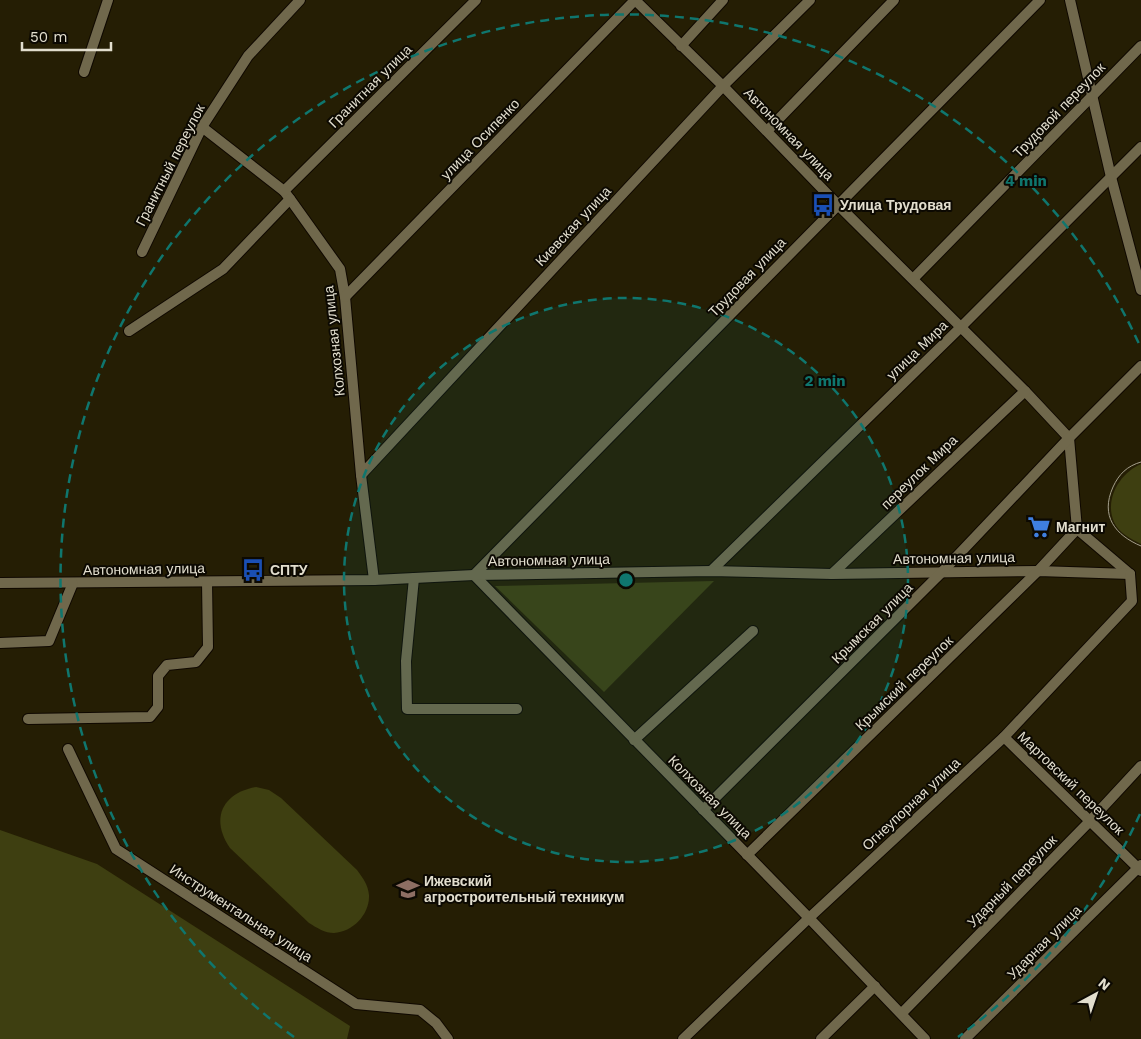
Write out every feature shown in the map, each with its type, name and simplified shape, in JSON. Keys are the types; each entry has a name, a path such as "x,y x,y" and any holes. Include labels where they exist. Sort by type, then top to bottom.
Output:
{"street":[{"path":"84,72 108,0"},
{"name":"Гранитный переулок","path":"142,252 202,127 248,56 300,0"},
{"name":"Гранитная улица","path":"129,331 223,269 287,195 476,0"},
{"name":"Автономная улица","path":"635,0 1025,390 1069,438"},
{"name":"улица Осипенко","path":"345,297 635,0"},
{"path":"681,46 723,0"},
{"name":"Киевская улица","path":"361,475 723,86 810,0"},
{"path":"767,131 894,0"},
{"name":"Трудовая улица","path":"474,576 837,204 1040,0"},
{"path":"1070,0 1111,177 1139,276 1141,290"},
{"name":"Трудовой переулок","path":"912,279 1141,46"},
{"name":"Колхозная улица","path":"202,127 287,195 340,269 345,297 361,475 374,580"},
{"name":"улица Мира","path":"711,572 1141,147"},
{"name":"Крымская улица","path":"703,810 942,572 1069,438 1141,366"},
{"name":"переулок Мира","path":"832,574 1025,390"},
{"path":"1069,438 1077,529 1130,574"},
{"name":"Крымский переулок","path":"747,855 1038,571 1077,529"},
{"name":"Автономная улица","path":"0,583 73,584 374,580 474,576 711,572 832,574 1038,571 1130,574"},
{"name":"Огнеупорная улица","path":"683,1039 809,918 1004,737 1132,601 1130,574"},
{"name":"Колхозная улица","path":"474,576 925,1039"},
{"path":"414,578 406,661 407,709 517,709"},
{"path":"28,719 150,717 158,707 158,676 167,665 196,662 208,647 207,582"},
{"path":"0,643 49,641 73,584"},
{"path":"634,740 753,631"},
{"name":"Мартовский переулок","path":"1004,737 1140,868"},
{"name":"Инструментальная улица","path":"68,749 116,849 356,1004 420,1010 436,1023 448,1039"},
{"name":"Ударный переулок","path":"902,1014 1141,766"},
{"name":"Ударная улица","path":"966,1039 1140,868"},
{"path":"821,1039 875,986"}],"shaded area":[{"path":"1141,464 1141,544 1116,526 1111,513 1111,504 1116,488 1121,480 1133,468"},
{"path":"714,581 604,692 495,586"},
{"path":"256,787 269,790 281,798 357,870 368,888 369,902 367,909 354,926 341,932 331,933 309,923 230,848 221,827 220,818 223,809 235,795"},
{"path":"0,830 97,864 350,1026 347,1039 0,1039"}],"tram line":[{"path":"1141,462 1128,468 1118,478 1109,497 1108,507 1109,516 1117,530 1141,546"}],"place":[{"name":"Улица Трудовая","path":"823,205"},
{"name":"Магнит","path":"1039,527"},
{"name":"СПТУ","path":"253,570"},
{"name":"Ижевский агростроительный техникум","path":"408,889"}]}
